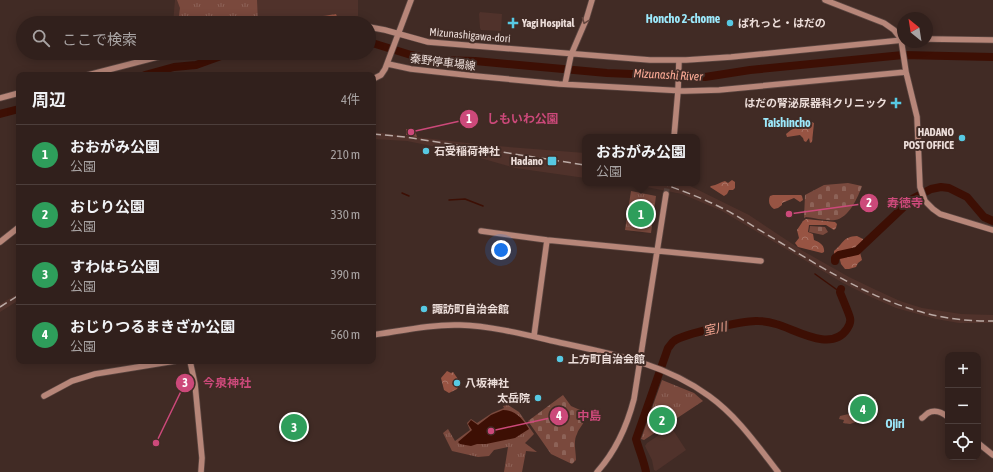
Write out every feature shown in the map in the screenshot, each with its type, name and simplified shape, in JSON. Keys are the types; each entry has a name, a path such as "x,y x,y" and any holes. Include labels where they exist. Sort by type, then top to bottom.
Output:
{"street":[{"path":"376,77 381,74 388,62 411,0"},
{"path":"565,82 571,56 586,20 592,0"},
{"path":"825,0 884,23 897,34"},
{"name":"Mizunashigawa-dori","path":"376,28 398,36 428,42 571,56 679,63 897,40"},
{"path":"933,39 993,40"},
{"path":"903,48 906,71 917,117 920,188 923,196 928,204 940,214 993,230"},
{"path":"100,72 146,60"},
{"name":"秦野停車場線","path":"388,62 410,69 445,73 565,82 718,90 906,71"},
{"path":"674,134 679,63"},
{"path":"0,98 16,94"},
{"path":"598,472 617,444 630,414 634,399 641,362 666,194"},
{"path":"0,242 16,229"},
{"path":"481,231 547,240 761,261"},
{"path":"534,336 547,240"},
{"path":"376,335 442,325 480,326 534,336 653,366 668,372 700,389 726,410 744,428 778,472"},
{"path":"44,396 72,381 95,374 156,364"},
{"path":"191,364 195,384 201,452 201,472"},
{"path":"922,418 928,413 936,411 945,415"},
{"path":"981,445 993,455"}],"shaded area":[{"path":"175,0 358,0 358,16 174,16"},
{"path":"480,12 502,14 501,31 481,30"},
{"path":"376,132 484,145 582,153 582,178 515,168 456,151 407,141 376,139"},
{"path":"641,186 690,186 749,215 803,251 849,277 900,301 922,308 961,314 993,315 993,323 959,323 936,319 896,308 843,283 722,211 682,194"},
{"path":"16,295 16,302 0,312 0,304"},
{"path":"503,410 515,413 529,429 515,438 486,444 471,446 460,444 458,442 472,430 468,424 471,420 478,425 491,415"},
{"path":"671,427 686,450 656,471 654,470 652,460 645,446 647,443"}],"green space":[{"path":"177,0 257,0 258,16 179,16 180,8"},
{"path":"336,14 337,16 323,16"},
{"path":"804,119 814,123 812,142 810,143 809,138 806,142 804,141 800,135 787,137 786,134 793,129 798,122"},
{"path":"406,129 415,130 417,137 406,135"},
{"path":"732,180 735,182 735,188 733,190 729,190 724,196 710,187 725,181 728,183"},
{"path":"848,183 862,186 858,196 845,215 835,220 804,218 805,195 824,185"},
{"path":"631,191 656,196 651,233 625,230"},
{"path":"801,195 803,200 800,202 794,198 782,203 782,205 778,208 774,209 769,202 770,196"},
{"path":"806,219 835,222 837,224 834,230 826,225 809,225 808,232 813,234 814,240 823,246 824,252 822,253 798,247 795,243 799,238 797,230"},
{"path":"810,226 825,227 828,232 823,235 809,232"},
{"path":"857,236 863,239 864,243 859,249 862,260 856,267 845,269 840,260 834,255 834,251 846,239"},
{"path":"447,371 451,373 453,372 458,379 452,384 458,387 457,389 449,393 444,390 441,378"},
{"path":"662,380 694,393 703,401 644,440 641,439"},
{"path":"563,395 571,406 580,410 585,417 576,437 576,460 572,464 551,454 528,421"},
{"path":"869,398 876,399 876,403 856,422 850,424 843,423 844,420 839,419 840,416 853,413 868,401"},
{"path":"508,405 519,412 534,434 525,443 537,452 526,451 522,472 504,472 508,447 494,450 489,456 478,457 452,451 443,433 448,429 455,441 470,430 467,423 471,419 477,423 492,413 504,408 503,406"},
{"path":"296,417 299,435 290,436 292,418"}],"waterway":[{"name":"Mizunashi River","path":"376,44 411,55 435,60 475,61 607,73 705,77 750,70 903,55 993,57"},
{"name":"Mizunashi River","path":"156,72 174,67 196,65 210,60"},
{"name":"Mizunashi River","path":"0,114 16,110"},
{"name":"室川","path":"835,261 835,258 839,255 857,251 912,199 931,189 941,187 949,188 967,197 984,217 993,221"},
{"path":"402,193 409,196"},
{"path":"449,200 465,199 483,206"},
{"path":"815,274 840,292"},
{"name":"室川","path":"646,472 636,439 668,348 673,342 680,338 714,328 751,321 774,323 813,337 832,339 840,336 847,329 850,322 840,292 841,289"}],"tunnel":[{"path":"666,194 667,186"}],"railway":[{"path":"376,134 405,137 582,165"},
{"path":"668,186 722,208 812,262 868,292 897,304 928,314 959,319 993,321"},
{"path":"0,307 16,297"}],"place":[{"name":"Yagi Hospital","path":"513,23"},
{"name":"ぱれっと・はだの","path":"730,23"},
{"name":"はだの腎泌尿器科クリニック","path":"896,103"},
{"name":"しもいわ公園","path":"411,132"},
{"name":"HADANO POST OFFICE","path":"962,138"},
{"name":"石受稲荷神社","path":"426,151"},
{"name":"Hadano","path":"552,161"},
{"name":"おおがみ公園","path":"641,214"},
{"name":"寿徳寺","path":"789,214"},
{"name":"諏訪町自治会館","path":"424,309"},
{"name":"上方町自治会館","path":"560,359"},
{"name":"八坂神社","path":"457,383"},
{"name":"太岳院","path":"538,398"},
{"name":"おじりつるまきざか公園","path":"863,409"},
{"name":"おじり公園","path":"662,420"},
{"name":"すわはら公園","path":"294,427"},
{"name":"中島","path":"491,431"},
{"name":"今泉神社","path":"156,443"}],"district":[{"name":"Honcho 2-chome","path":"683,19"},
{"name":"Taishincho","path":"787,123"},
{"name":"Ojiri","path":"895,424"}]}
